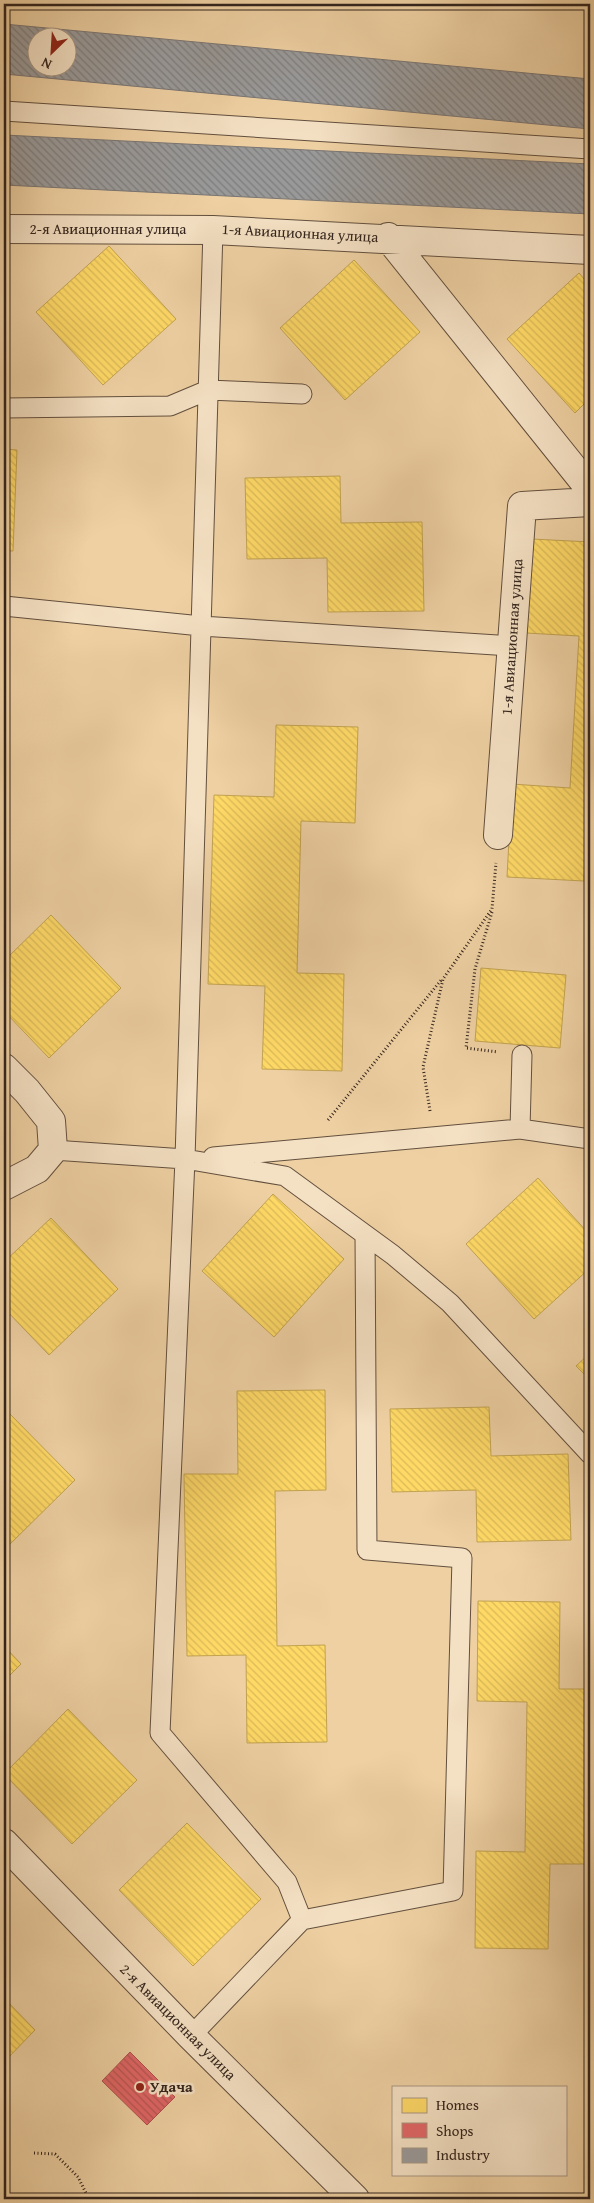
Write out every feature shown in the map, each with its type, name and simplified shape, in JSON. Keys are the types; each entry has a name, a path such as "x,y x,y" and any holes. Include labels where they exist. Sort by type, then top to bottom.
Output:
{"street":[{"name":"2-я Авиационная улица","path":"4,229 213,230"},
{"name":"1-я Авиационная улица","path":"213,230 388,237 590,250"},
{"name":"1-я Авиационная улица","path":"388,237 590,489"},
{"name":"1-я Авиационная улица","path":"498,835 522,506 590,502"},
{"path":"4,1068 27,1091 51,1121 53,1150 37,1170 4,1186"},
{"name":"2-я Авиационная улица","path":"4,1843 191,2036 355,2199"}],"lane":[{"path":"4,111 590,149"},
{"path":"213,230 185,1159 160,1733 288,1882 302,1920"},
{"path":"4,408 170,406 208,390 302,394"},
{"path":"4,606 201,626 512,646"},
{"path":"520,1130 522,1055"},
{"path":"185,1159 520,1130 590,1139"},
{"path":"53,1150 185,1159 285,1176 365,1235 450,1303 590,1454"},
{"path":"191,2036 302,1920 453,1891 462,1558 367,1550 365,1235"}],"path":[{"path":"498,835 492,909 476,969 466,1048 522,1055"},
{"path":"305,1149 443,979 492,909"},
{"path":"434,1137 423,1067 443,979"},
{"path":"34,2153 55,2154 78,2177 89,2199"}],"building: Homes":[{"path":"109,246 176,319 103,385 36,312"},
{"path":"354,260 420,332 345,400 280,328"},
{"path":"579,273 590,286 590,398 575,413 507,339"},
{"path":"4,449 17,450 13,551 4,551"},
{"path":"340,476 341,523 422,522 424,611 328,612 327,558 247,559 245,478"},
{"path":"532,539 590,542 590,803 588,803 584,881 507,877 512,784 570,788 579,636 526,633"},
{"path":"276,725 358,727 355,823 301,821 297,973 344,974 342,1071 262,1069 265,986 208,984 214,795 274,797"},
{"path":"51,915 121,988 49,1058 4,1011 4,961"},
{"path":"481,968 566,975 560,1048 475,1041"},
{"path":"538,1178 590,1235 590,1268 534,1319 466,1244"},
{"path":"273,1194 344,1259 274,1337 202,1271"},
{"path":"51,1218 118,1289 49,1355 4,1308 4,1262"},
{"path":"590,1353 590,1380 576,1366"},
{"path":"325,1390 326,1490 275,1491 277,1646 325,1645 327,1742 247,1743 246,1655 187,1656 184,1474 238,1474 237,1391"},
{"path":"489,1407 491,1456 568,1454 571,1540 477,1542 476,1490 392,1492 390,1409"},
{"path":"4,1408 75,1480 4,1550"},
{"path":"478,1601 560,1602 559,1689 590,1689 590,1864 550,1864 548,1949 475,1948 476,1851 525,1852 527,1702 477,1701"},
{"path":"4,1646 21,1664 4,1681"},
{"path":"68,1709 137,1780 72,1844 4,1774"},
{"path":"187,1823 261,1899 193,1966 119,1890"},
{"path":"4,1998 35,2030 4,2062"}],"building: Shops":[{"path":"130,2052 175,2097 147,2125 102,2081"}],"building: Industry":[{"path":"4,24 47,28 28,28 28,76 4,74"},
{"path":"78,31 590,79 590,129 47,78 78,78"},
{"path":"4,135 590,164 590,214 4,185"}],"place":[{"name":"Удача","path":"140,2087"}]}
